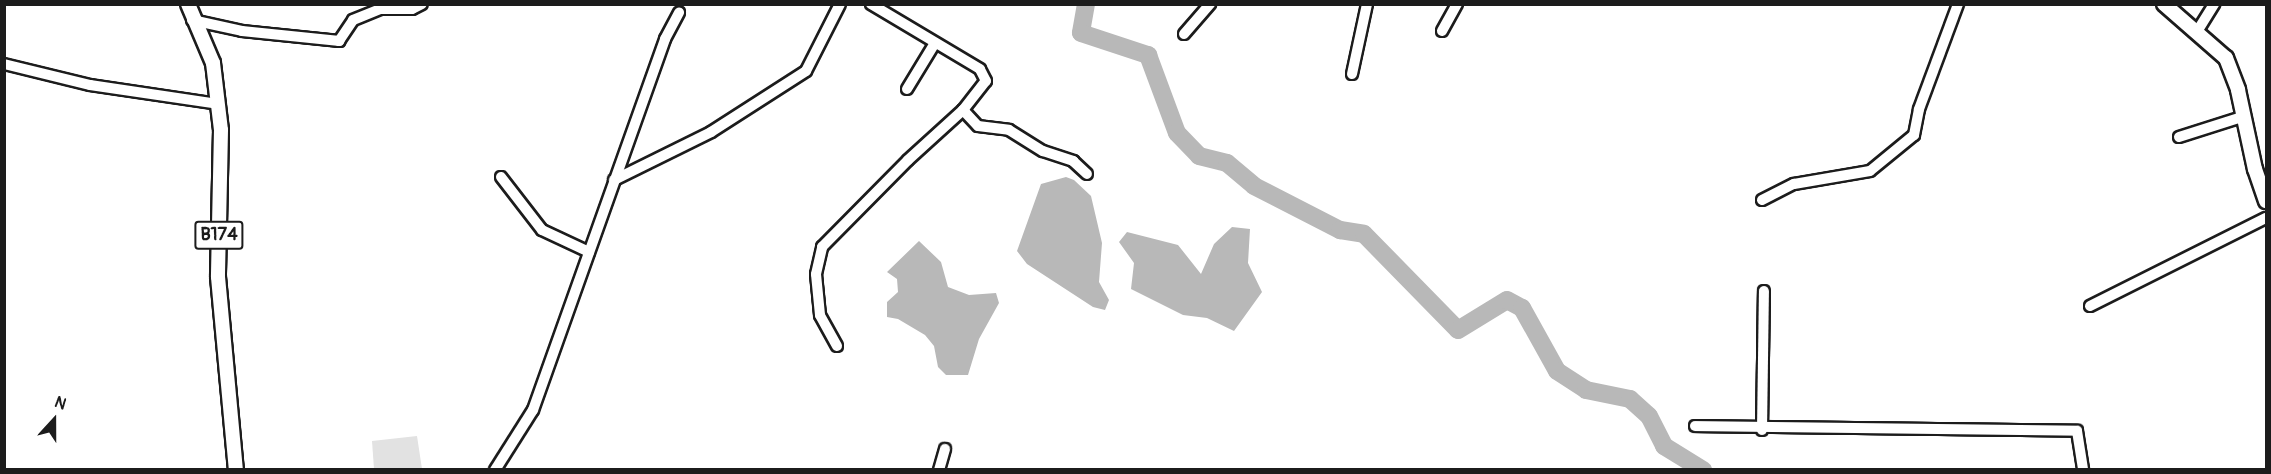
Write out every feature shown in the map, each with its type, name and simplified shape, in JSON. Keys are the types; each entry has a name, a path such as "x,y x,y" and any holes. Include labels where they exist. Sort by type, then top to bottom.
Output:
{"main road":[{"name":"B174","path":"188,4 192,20 213,63 218,104 218,277 236,470"},
{"path":"2164,4 2198,30 2226,58 2238,90 2242,117 2266,201"}],"street":[{"path":"192,20 242,31 339,41 352,20 380,9 412,9 422,4"},
{"path":"614,180 711,132 806,71 840,4"},
{"path":"837,346 820,315 816,274 822,248 908,160 963,110 986,81 980,69 871,4"},
{"path":"1184,34 1210,4"},
{"path":"1352,74 1367,4"},
{"path":"1442,32 1457,4"},
{"path":"1762,200 1794,184 1870,171 1914,135 1919,109 1958,4"},
{"path":"2198,30 2214,4"},
{"path":"495,470 534,410 665,39 679,14"},
{"path":"907,89 935,43"},
{"path":"4,64 100,87 218,104"},
{"path":"963,110 978,126 1009,130 1043,151 1073,161 1087,174"},
{"path":"2179,137 2242,117"},
{"path":"501,177 542,230 589,252"},
{"path":"2090,306 2266,218"},
{"path":"1762,430 1764,291"},
{"path":"1695,426 1762,430 2077,431 2083,470"},
{"path":"939,470 945,448"}],"shaded area":[{"path":"1066,177 1074,180 1091,196 1102,243 1099,282 1109,300 1105,310 1093,307 1027,264 1017,251 1041,184"},
{"path":"1232,227 1250,229 1248,263 1262,292 1234,331 1207,318 1183,315 1131,289 1134,263 1119,242 1127,232 1178,245 1201,274 1214,244"},
{"path":"919,241 941,262 948,287 969,295 996,293 999,303 979,339 968,375 946,375 938,367 934,346 925,335 898,319 887,317 887,302 898,292 897,279 887,272"},
{"path":"417,436 422,469 374,469 372,441"}],"waterway":[{"path":"1086,4 1081,33 1148,55 1177,133 1199,156 1227,163 1254,186 1340,230 1364,234 1458,330 1507,300 1522,308 1557,371 1586,390 1630,399 1649,416 1664,446 1703,470"}]}
